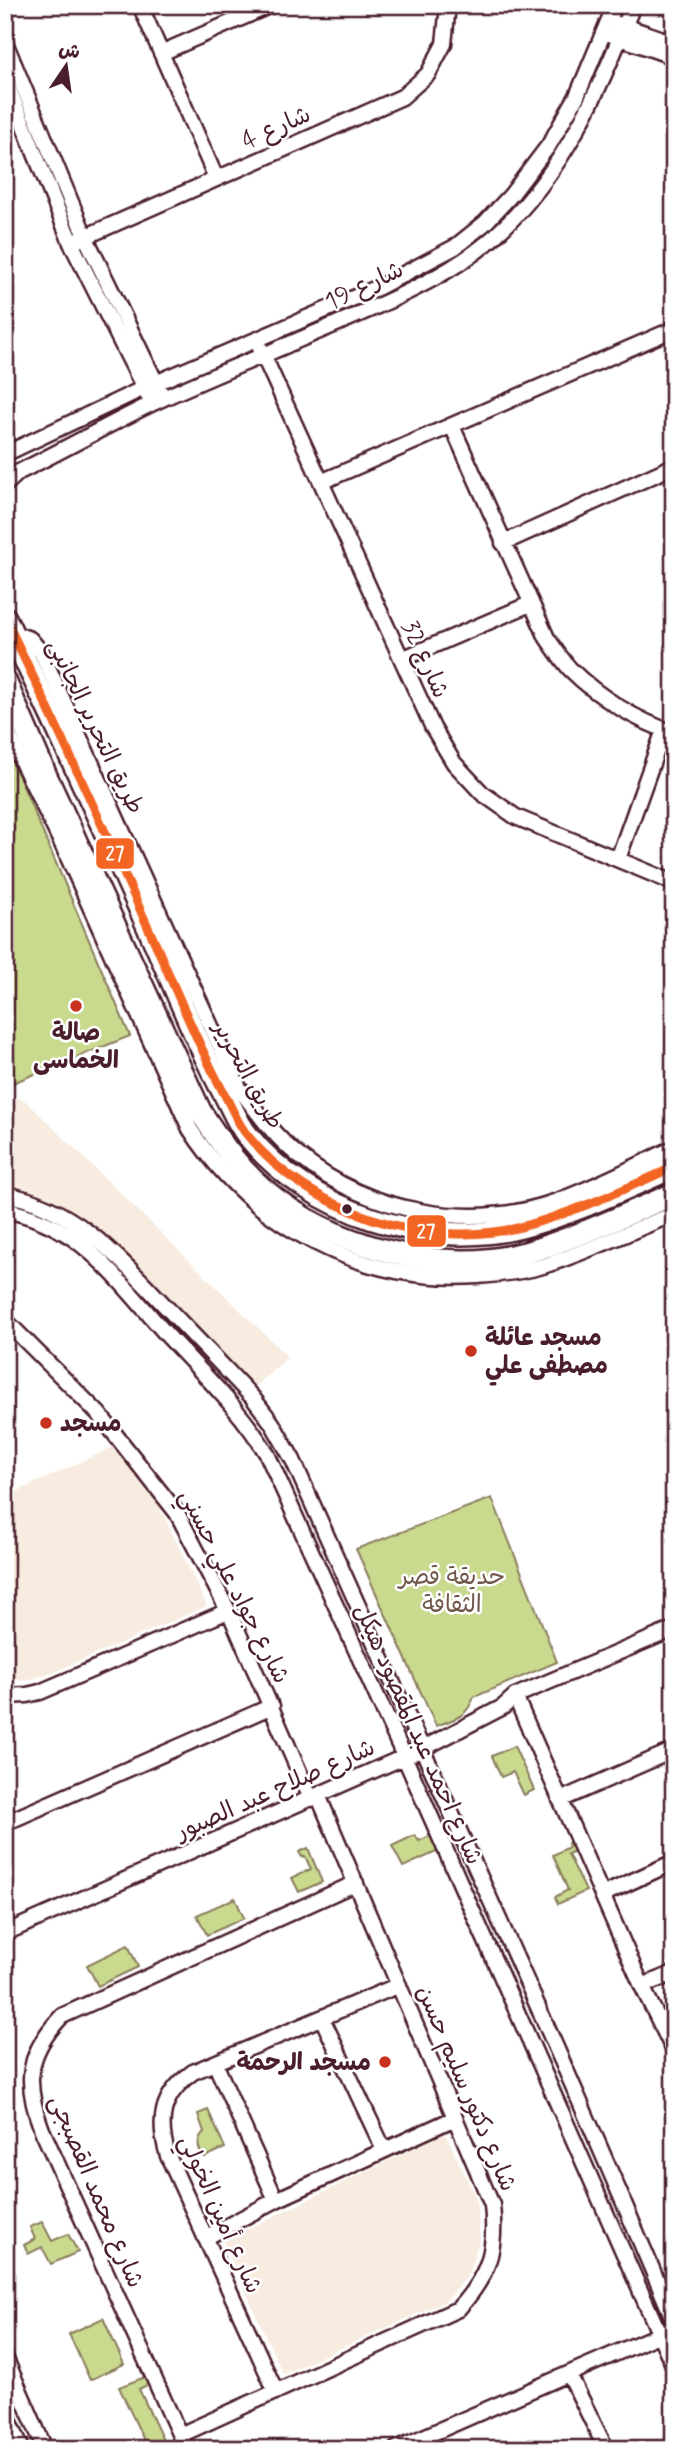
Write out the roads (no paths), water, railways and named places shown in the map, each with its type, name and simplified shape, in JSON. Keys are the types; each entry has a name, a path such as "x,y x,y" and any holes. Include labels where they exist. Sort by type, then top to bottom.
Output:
{"street":[{"path":"140,5 216,178"},
{"path":"161,52 271,5"},
{"name":"شارع 4","path":"71,243 402,97 428,74 444,44 448,5"},
{"name":"شارع 19","path":"5,454 150,386 379,287 455,247 485,223 511,195 549,145 577,96 615,5"},
{"name":"شارع 19","path":"7,481 158,401 379,304 465,260 496,235 523,206 563,154 591,103 633,5"},
{"path":"606,26 674,57"},
{"path":"623,32 674,43"},
{"path":"5,42 150,386"},
{"path":"5,79 71,243 158,401"},
{"path":"321,482 674,329"},
{"name":"شارع 32","path":"257,340 433,728 454,763 482,793 516,817 674,883"},
{"path":"452,426 547,638 570,668 598,694 669,732 618,859"},
{"path":"503,542 674,466"},
{"path":"402,659 530,604"},
{"name":"طريق التحرير","path":"9,626 84,785 216,1081 246,1134 282,1170 323,1198 369,1218 418,1230 468,1234 518,1228 566,1213 674,1167"},
{"name":"طريق التحرير الجانبى","path":"9,626 30,639 41,652 239,1088 266,1125 299,1156 336,1182 377,1201 421,1212 467,1216 512,1213 556,1202 674,1148"},
{"path":"5,681 200,1111 225,1150 263,1189 308,1221 359,1244 412,1257 467,1260 522,1253 670,1202"},
{"path":"5,727 62,844 190,1129 235,1185 253,1202 293,1231 338,1254 374,1267 417,1275 487,1275 545,1266 670,1202"},
{"path":"35,752 50,751 61,736"},
{"path":"56,797 65,783 75,781 84,785"},
{"path":"168,1079 176,1058"},
{"path":"216,1081 224,1058"},
{"name":"شارع احمد عبد المقصود هيكل","path":"5,1194 41,1204 65,1215 98,1239 253,1398 272,1423 293,1461 422,1748 674,2321"},
{"name":"شارع احمد عبد المقصود هيكل","path":"5,1210 34,1218 57,1229 90,1253 248,1424 275,1470 674,2367"},
{"path":"57,1229 65,1215"},
{"path":"417,1275 451,1259"},
{"name":"شارع جواد علي حسني","path":"5,1320 99,1414 166,1498 186,1528 228,1611 314,1797"},
{"path":"275,1470 293,1461"},
{"path":"5,1696 40,1692 228,1611"},
{"name":"شارع صلاح عبد الصبور","path":"5,1933 422,1748 503,1707 515,1696 674,1629"},
{"path":"515,1696 642,1986 674,2051"},
{"path":"5,1823 272,1706"},
{"path":"560,1800 674,1750"},
{"name":"شارع دكتور سليم حسن","path":"183,2442 276,2392 458,2309 476,2290 493,2249 492,2205 356,1883 314,1797"},
{"path":"602,1895 674,1862"},
{"name":"شارع محمد القصبجى","path":"183,2442 32,2105 30,2078 34,2061 40,2044 62,2017 356,1883"},
{"path":"642,1986 674,1973"},
{"name":"شارع أمين الخولي","path":"276,2392 168,2156 162,2136 164,2108 176,2086 193,2072 399,1985"},
{"path":"321,2018 384,2150"},
{"path":"215,2063 276,2200"},
{"path":"205,2238 276,2200 455,2118"},
{"path":"397,2449 674,2328"},
{"path":"5,2357 45,2449"},
{"path":"569,2374 606,2449"},
{"path":"5,2405 23,2398"},
{"path":"5,2411 22,2449"}],"place":[{"name":"صالة الخماسى","path":"76,1006"},
{"name":"مسجد عائلة مصطفى علي","path":"471,1351"},
{"name":"مسجد","path":"46,1423"},
{"name":"مسجد الرحمة","path":"385,2062"}],"park label":[{"name":"حديقة قصر الثقافة","path":"452,1590"}]}
